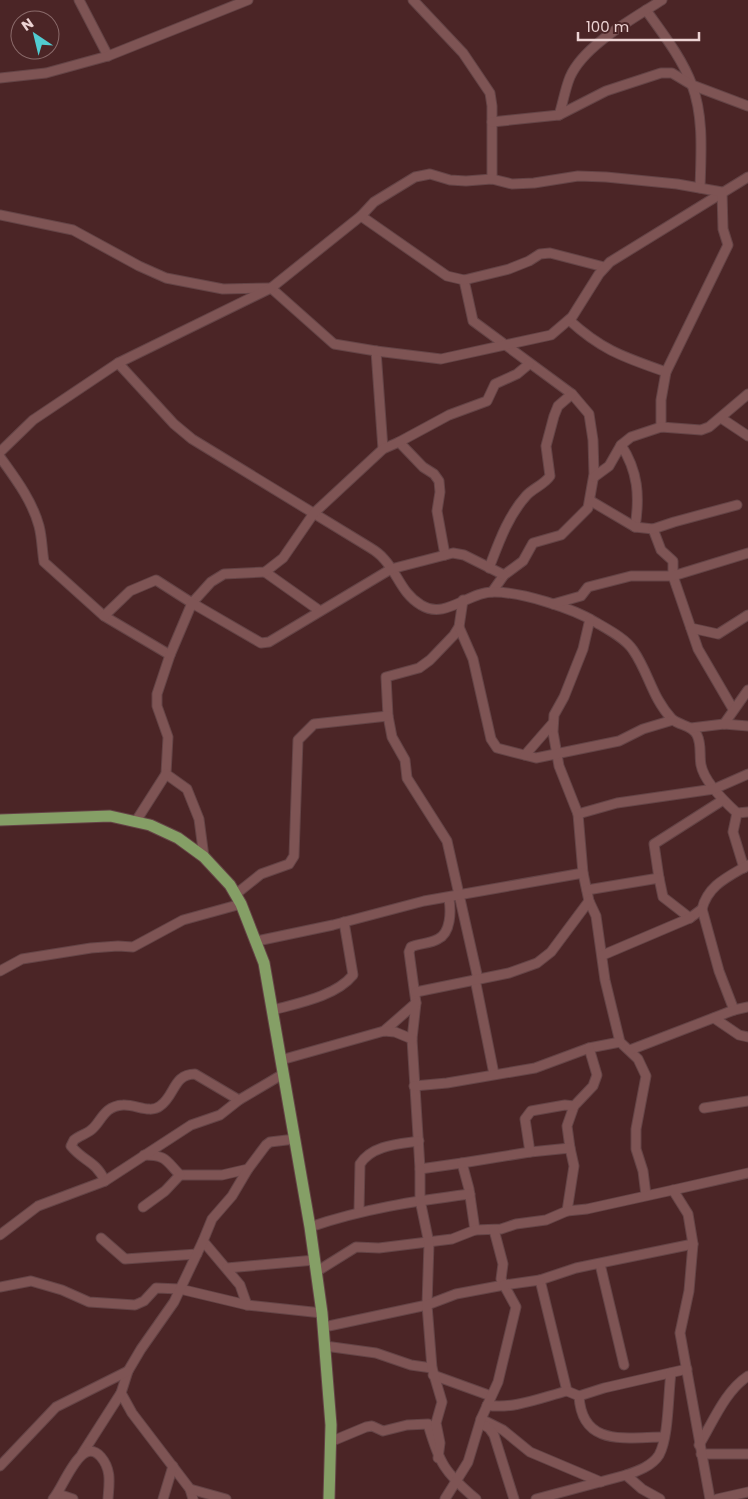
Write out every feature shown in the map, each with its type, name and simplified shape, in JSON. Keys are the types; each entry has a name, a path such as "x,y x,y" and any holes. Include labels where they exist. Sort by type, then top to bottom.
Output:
{"main road":[{"path":"0,820 110,816 136,821 178,838 204,857 238,899 257,941 273,1010 310,1227 324,1327 331,1425 328,1499"}],"street":[{"path":"79,0 108,56"},
{"path":"0,78 46,73 108,56 248,0"},
{"path":"413,0 476,69 490,93 492,179"},
{"path":"559,115 570,76 584,58 605,38 662,0"},
{"path":"646,10 678,57 692,85 698,109 701,152 700,188"},
{"path":"492,122 559,115 606,91 660,73 672,73 692,85 748,106"},
{"path":"0,452 34,420 118,363 271,288 361,216 374,202 415,177 430,174 466,181 492,179 512,184 534,183 578,176 606,177 722,192"},
{"path":"0,215 73,230 139,266 166,278 223,289 271,288 334,344 441,359 551,335 569,320 604,267 636,245 748,177"},
{"path":"661,428 661,400 666,372 728,245 723,229 722,192"},
{"path":"361,216 447,276 464,280 509,269 529,262 540,254 550,253 604,267"},
{"path":"464,280 473,321 572,394 589,414 593,440 594,478 590,501 584,514 561,535 533,543 523,561 504,575 492,592"},
{"path":"569,320 591,341 611,352 666,372"},
{"path":"376,351 382,449"},
{"path":"118,363 174,424 192,439 369,546 384,559 409,596 421,605 433,610 446,609 463,600 492,592 553,604 590,619 633,649 657,700 673,720 691,728 724,724 748,726"},
{"path":"136,821 166,774 168,737 157,706 157,694 170,654 192,604 211,582 224,574 265,572 283,558 314,513 382,449 449,415 487,401 495,384 517,374 530,364"},
{"path":"489,568 508,522 527,495 547,481 550,476 546,446 554,416 558,406 572,394"},
{"path":"594,478 609,466 621,445 630,437 661,428 701,430 721,418 748,394"},
{"path":"721,418 748,436"},
{"path":"399,442 423,467 434,474 439,482 437,511 444,555"},
{"path":"621,445 631,460 638,489 639,506 635,527"},
{"path":"0,457 17,481 39,526 44,562 104,616 170,654"},
{"path":"590,501 635,527 653,529 736,505"},
{"path":"653,529 661,550 673,561 672,576 698,649 733,709"},
{"path":"104,616 130,591 156,580 192,604 260,643 269,642 390,569 453,553 464,555 504,575"},
{"path":"553,604 581,596 588,587 631,576 672,576 748,553"},
{"path":"265,572 320,611"},
{"path":"463,600 458,627 454,635 419,668 386,677 388,716 392,737 405,760 407,778 447,841 453,896 476,979 494,1074"},
{"path":"691,628 718,634 748,615"},
{"path":"590,619 583,649 564,697 554,715 552,724 556,755 578,814 583,874 589,901 596,916 606,980 620,1042 630,1050 642,1065 646,1076 636,1129 636,1149 643,1171 646,1195"},
{"path":"458,627 473,658 491,739 497,748 536,758 556,755 619,741 643,729 673,720"},
{"path":"724,724 748,690"},
{"path":"0,971 22,959 91,948 133,947 183,920 238,899 261,874 289,864 294,856 298,740 305,731 314,724 388,716"},
{"path":"525,754 552,724"},
{"path":"691,728 698,738 701,765 714,789 737,813 748,812"},
{"path":"166,774 187,789 199,819 204,857"},
{"path":"578,814 616,803 714,789 748,774"},
{"path":"690,918 664,897 654,844 723,800"},
{"path":"734,1010 719,971 702,909 705,898 717,883 744,870 733,832 737,813"},
{"path":"257,941 344,922 424,901 583,874"},
{"path":"587,890 659,878"},
{"path":"438,1458 440,1443 436,1423 442,1402 433,1371 427,1305 428,1243 420,1200 419,1141 412,1039 416,992 409,952 411,947 437,940 445,934 453,896"},
{"path":"416,992 509,973 537,963 550,952 589,901"},
{"path":"603,955 690,918 702,909"},
{"path":"273,1010 323,994 347,982 353,975 344,922"},
{"path":"384,1031 416,1004"},
{"path":"630,1050 734,1010 748,1007"},
{"path":"714,1018 739,1035 748,1037"},
{"path":"281,1060 384,1031 395,1032 412,1039"},
{"path":"414,1086 447,1083 546,1065 589,1048 620,1042"},
{"path":"567,1210 574,1166 567,1126 574,1106 596,1081 597,1076 589,1048"},
{"path":"105,1181 98,1167 78,1154 71,1146 74,1140 92,1130 101,1115 121,1105 154,1110 160,1107 179,1078 188,1074 194,1074 238,1100"},
{"path":"0,1234 38,1206 105,1181 191,1126 220,1115 238,1100 283,1074"},
{"path":"704,1108 748,1101"},
{"path":"530,1152 526,1119 530,1111 565,1104 574,1106"},
{"path":"73,1499 56,1496 121,1393 128,1372 180,1288 203,1242 212,1218 232,1196 248,1169 270,1142 295,1139"},
{"path":"359,1212 360,1164 363,1159 382,1147 419,1141"},
{"path":"420,1169 530,1152 570,1148"},
{"path":"144,1155 160,1155 169,1161 180,1175"},
{"path":"462,1163 470,1194 475,1230"},
{"path":"143,1207 165,1191 180,1175 222,1175 248,1169"},
{"path":"316,1272 356,1247 375,1248 452,1239 475,1230 494,1230 516,1224 546,1220 567,1210 587,1209 748,1172"},
{"path":"673,1190 688,1214 693,1244 689,1291 680,1333 710,1499"},
{"path":"310,1227 359,1212 420,1200 470,1194"},
{"path":"445,1499 471,1455 480,1421 498,1382 516,1307 501,1279 502,1264 494,1230"},
{"path":"101,1238 125,1258 197,1254"},
{"path":"203,1242 240,1285 248,1305"},
{"path":"324,1327 427,1305 456,1294 540,1280 576,1268 654,1250 693,1244"},
{"path":"227,1268 314,1260"},
{"path":"600,1264 624,1365"},
{"path":"540,1280 568,1390"},
{"path":"0,1287 31,1281 62,1290 89,1302 135,1305 144,1301 156,1288 180,1288 248,1305 322,1313"},
{"path":"325,1346 376,1353 433,1371 492,1396"},
{"path":"487,1405 496,1407 509,1405 568,1390 580,1396 604,1388 686,1369"},
{"path":"0,1466 56,1407 128,1372"},
{"path":"536,1499 569,1495 601,1482 640,1470 655,1460 660,1453 664,1436 671,1373"},
{"path":"700,1449 721,1407 734,1389 748,1376"},
{"path":"121,1393 132,1414 190,1489 193,1499"},
{"path":"580,1396 583,1418 595,1431 604,1436 664,1436"},
{"path":"480,1421 503,1430 530,1452 601,1482"},
{"path":"480,1421 494,1435 514,1499"},
{"path":"330,1442 366,1427 372,1426 383,1432 407,1425 428,1424 438,1458 455,1482 476,1499"},
{"path":"700,1449 748,1454"},
{"path":"82,1454 92,1451 107,1466 108,1499"},
{"path":"163,1499 173,1466"},
{"path":"626,1475 654,1498"},
{"path":"190,1489 226,1499"},
{"path":"717,1499 748,1492"}]}
